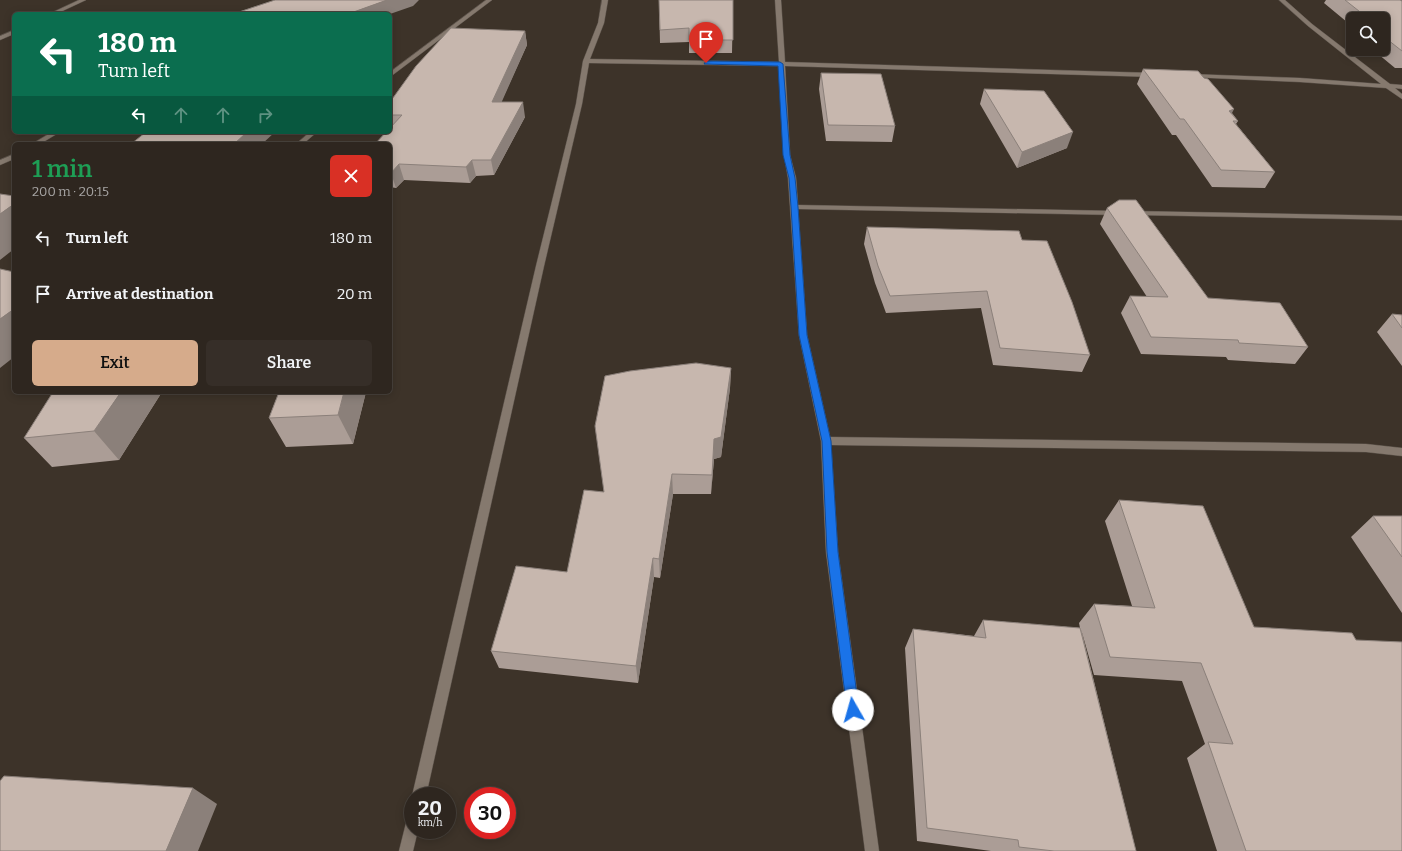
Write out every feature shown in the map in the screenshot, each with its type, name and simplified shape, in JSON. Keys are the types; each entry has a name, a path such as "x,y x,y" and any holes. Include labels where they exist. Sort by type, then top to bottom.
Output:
{"street":[{"path":"56,12 83,0"},
{"path":"392,73 489,0"},
{"path":"420,787 538,274 579,104 586,61 601,23 605,0"},
{"path":"778,0 780,64 787,155 792,178 803,335 826,441 832,552 872,851"},
{"path":"1282,0 1321,34 1402,97"},
{"path":"0,38 12,33"},
{"path":"586,61 780,64 1164,75"},
{"path":"1180,76 1300,80 1402,87"},
{"path":"39,142 53,134"},
{"path":"302,142 312,134"},
{"path":"0,163 12,157"},
{"path":"794,207 1402,218"},
{"path":"826,441 1366,448 1402,452"},
{"path":"406,851 409,839"}],"building":[{"path":"275,0 387,0 354,12 239,12"},
{"path":"659,0 733,0 733,40 689,40 689,28 660,30"},
{"path":"1345,0 1402,1 1402,51 1390,42 1390,12 1360,12"},
{"path":"451,28 525,31 492,102 523,102 491,160 472,160 466,167 399,164 392,172 392,142 377,142 384,134 392,134 392,126 402,115 392,115 392,99 416,66"},
{"path":"1143,69 1198,71 1204,78 1208,79 1234,109 1229,111 1238,121 1233,121 1275,172 1221,170 1184,119 1180,119"},
{"path":"821,73 881,74 895,126 828,125"},
{"path":"984,89 1044,91 1073,132 1022,152"},
{"path":"144,134 245,134 236,142 134,142"},
{"path":"0,194 12,196 12,205 0,214"},
{"path":"1119,200 1136,200 1208,298 1280,303 1308,347 1239,343 1238,340 1151,337 1130,296 1168,297 1107,208"},
{"path":"867,227 1019,231 1022,240 1047,241 1072,302 1090,355 1000,348 987,291 890,296 878,266"},
{"path":"0,269 12,272 12,310 0,319"},
{"path":"1392,314 1402,315 1402,328"},
{"path":"696,363 731,368 721,437 714,439 712,475 672,474 659,559 653,558 636,666 491,651 516,566 567,572 584,490 604,492 595,426 605,376 630,371"},
{"path":"52,394 120,394 94,431 24,438"},
{"path":"278,394 343,394 338,415 269,418"},
{"path":"1119,500 1203,506 1254,627 1352,633 1356,640 1402,642 1402,851 1246,851 1208,742 1233,744 1201,663 1110,657 1094,604 1155,608"},
{"path":"1373,516 1402,516 1402,557"},
{"path":"983,620 1080,628 1136,851 1054,851 1019,847 1018,840 927,828 913,629 986,638"},
{"path":"4,776 193,788 166,851 0,851 0,781"}],"route":[{"path":"706,63 780,64 787,155 792,178 803,335 826,441 832,552 853,710"}]}
